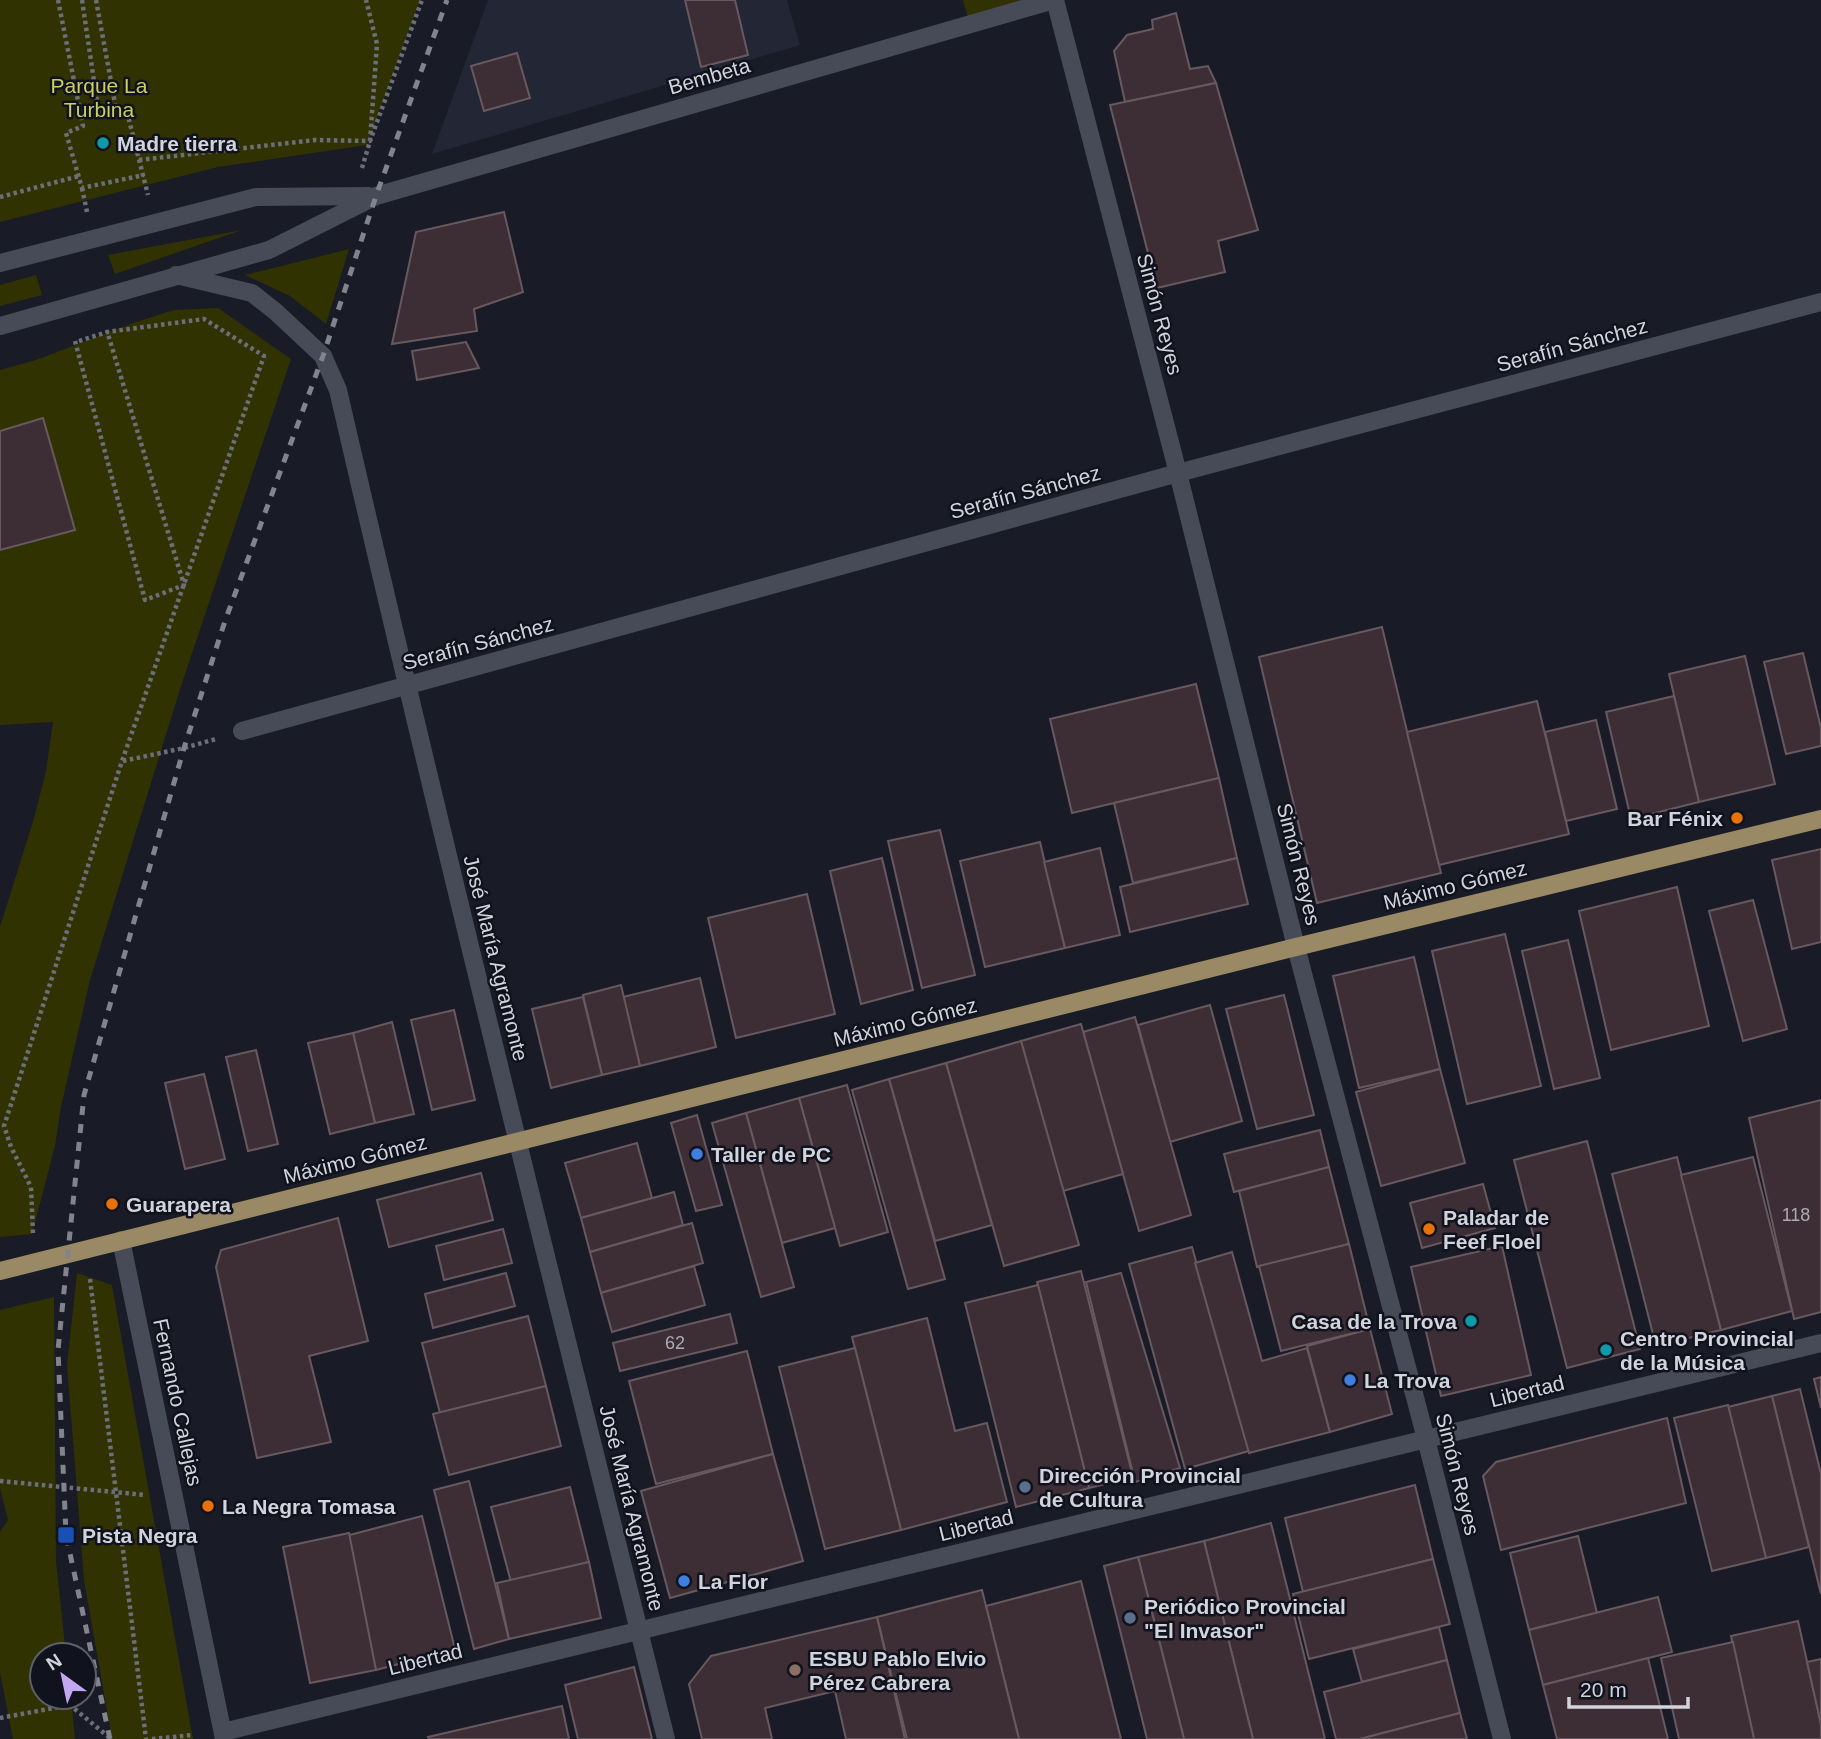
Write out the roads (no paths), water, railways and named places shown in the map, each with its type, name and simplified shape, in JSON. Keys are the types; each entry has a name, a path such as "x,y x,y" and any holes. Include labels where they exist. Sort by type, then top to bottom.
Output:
{"main road":[{"name":"Máximo Gómez","path":"0,1271 1821,818"}],"street":[{"name":"Bembeta","path":"376,196 1055,0"},
{"name":"Simón Reyes","path":"1055,0 1178,473 1296,947 1502,1739"},
{"path":"0,263 256,197 376,196"},
{"path":"0,326 269,250 376,196"},
{"name":"José María Agramonte","path":"176,275 252,293 323,356 338,390 517,1142 666,1739"},
{"name":"Serafín Sánchez","path":"242,731 1178,473 1821,302"},
{"name":"Fernando Callejas","path":"121,1240 223,1736"},
{"name":"Libertad","path":"223,1736 639,1631 1821,1343"}],"railway":[{"path":"110,1739 66,1535 58,1350 84,1095 184,748 225,621 323,356 376,196 447,0"}],"place":[{"name":"Madre tierra","path":"103,143"},
{"name":"Bar Fénix","path":"1737,818"},
{"name":"Taller de PC","path":"697,1154"},
{"name":"Guarapera","path":"112,1204"},
{"name":"Paladar de Feef Floel","path":"1429,1229"},
{"name":"Casa de la Trova","path":"1471,1321"},
{"name":"Centro Provincial de la Música","path":"1606,1350"},
{"name":"La Trova","path":"1350,1380"},
{"name":"Dirección Provincial de Cultura","path":"1025,1487"},
{"name":"La Negra Tomasa","path":"208,1506"},
{"name":"Pista Negra","path":"66,1535"},
{"name":"La Flor","path":"684,1581"},
{"name":"Periódico Provincial \"El Invasor\"","path":"1130,1618"},
{"name":"ESBU Pablo Elvio Pérez Cabrera","path":"795,1670"}],"park label":[{"name":"Parque La Turbina","path":"99,97"}]}
